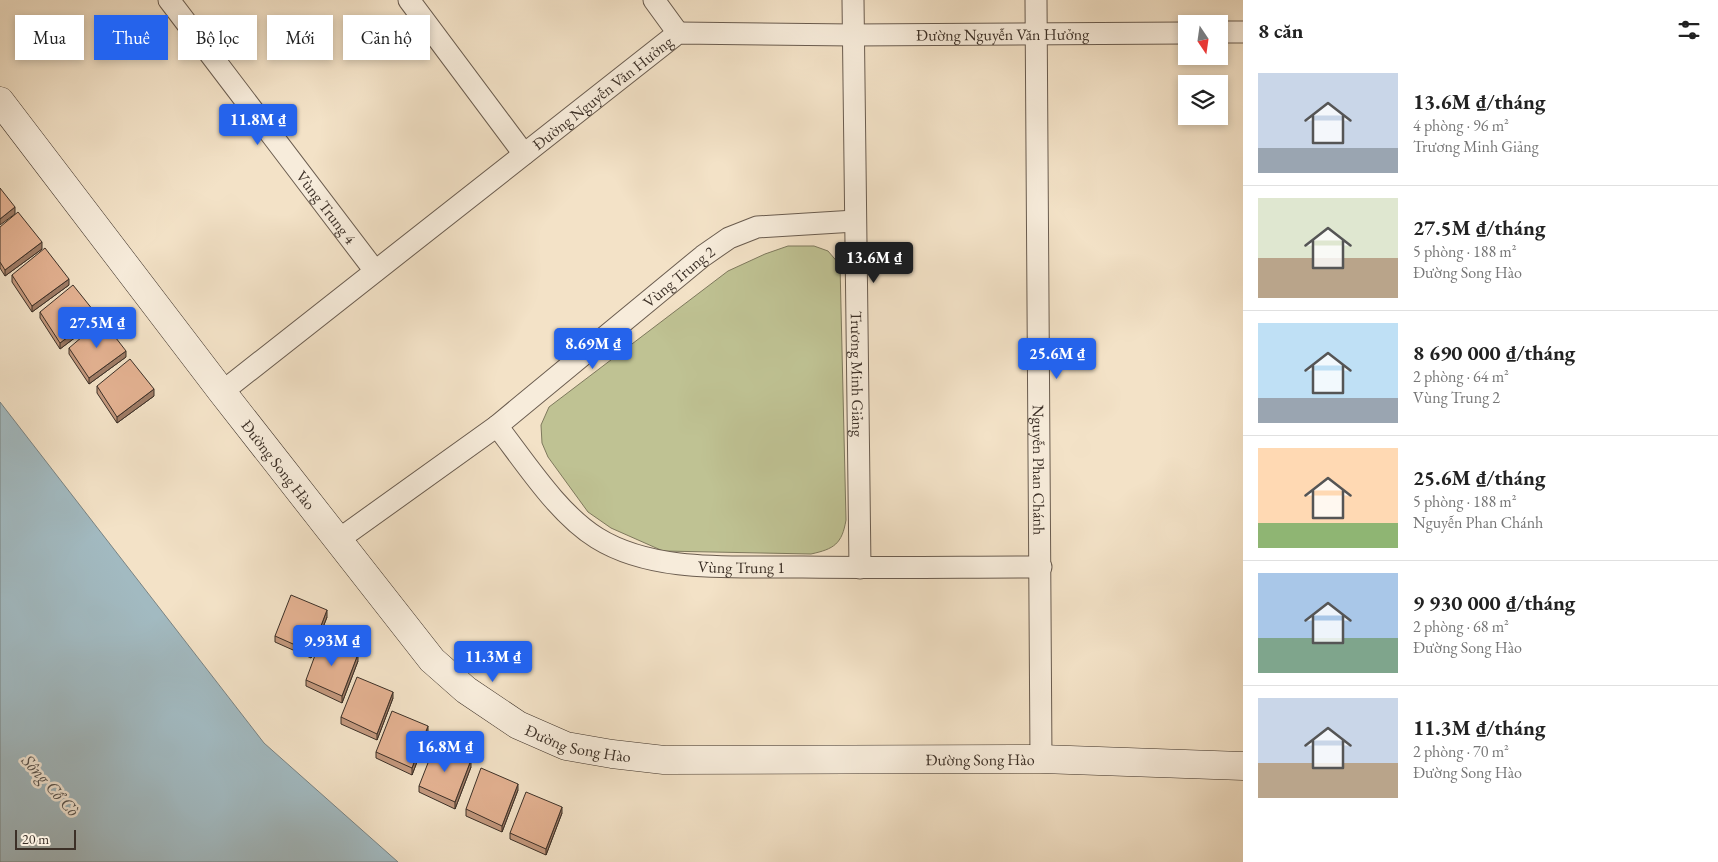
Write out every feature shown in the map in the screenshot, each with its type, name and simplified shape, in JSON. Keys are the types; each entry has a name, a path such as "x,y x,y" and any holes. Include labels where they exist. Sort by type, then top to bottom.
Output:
{"street":[{"name":"Vùng Trung 4","path":"169,0 375,271"},
{"path":"409,0 524,154"},
{"path":"654,0 678,34"},
{"name":"Trương Minh Giảng","path":"853,0 860,568"},
{"name":"Nguyễn Phan Chánh","path":"1036,0 1041,760"},
{"path":"1228,32 1243,32"},
{"name":"Đường Nguyễn Văn Hưởng","path":"222,392 678,34 853,36 1178,33"},
{"name":"Đường Song Hào","path":"0,101 222,392 432,660 466,690 518,725 566,746 664,760 1041,760 1243,766"},
{"name":"Vùng Trung 2","path":"338,540 497,426 703,256 729,238 757,227 855,221"},
{"name":"Vùng Trung 1","path":"497,426 563,511 596,538 627,553 664,562 699,565 860,568 1041,567"}],"green space":[{"path":"788,246 814,246 828,251 840,265 846,520 839,540 826,550 811,554 663,551 611,528 588,512 548,457 542,443 541,425 549,407 728,271"}],"water":[{"name":"Sông Cổ Cò","path":"0,402 264,743 398,862 0,862"}],"building":[{"path":"0,188 15,207 0,219"},
{"path":"18,212 42,242 5,270 0,262 0,227"},
{"path":"45,248 69,279 32,306 12,275"},
{"path":"73,285 97,315 60,343 40,312"},
{"path":"102,320 126,351 89,378 69,348"},
{"path":"130,359 154,389 117,417 97,386"},
{"path":"291,595 327,610 311,652 275,636"},
{"path":"321,639 358,654 342,696 306,680"},
{"path":"357,677 393,692 377,734 341,717"},
{"path":"392,711 428,726 412,768 376,752"},
{"path":"435,745 471,760 455,802 419,786"},
{"path":"481,768 518,784 502,826 466,809"},
{"path":"526,792 562,807 546,849 510,833"}]}
